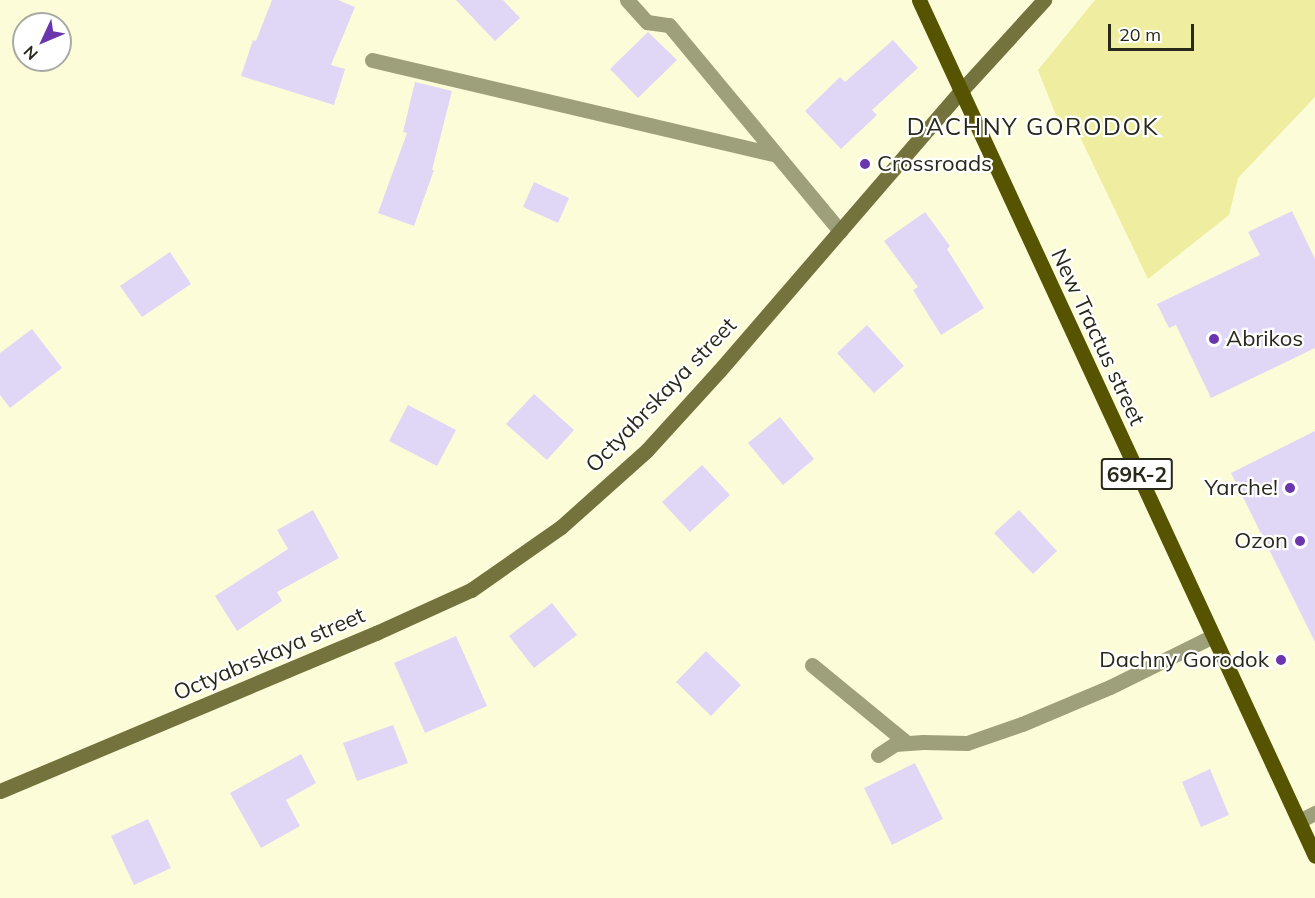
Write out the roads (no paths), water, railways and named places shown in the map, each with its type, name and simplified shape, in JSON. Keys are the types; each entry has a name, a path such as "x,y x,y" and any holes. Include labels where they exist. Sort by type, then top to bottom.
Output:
{"main road":[{"name":"New Tractus street","path":"919,0 1315,856"}],"street":[{"path":"627,0 647,22 669,25 840,231"},
{"name":"Octyabrskaya street","path":"0,791 376,633 471,590 561,527 647,450 960,92 1044,0"},
{"path":"372,60 776,155"},
{"path":"878,755 895,744 967,743 1022,724 1110,687 1213,636"},
{"path":"812,665 907,743"},
{"path":"1299,821 1315,813"}],"place":[{"name":"Crossroads","path":"865,164"},
{"name":"Abrikos","path":"1214,339"},
{"name":"Yarche!","path":"1290,488"},
{"name":"Ozon","path":"1300,541"},
{"name":"Dachny Gorodok","path":"1281,660"}],"district":[{"name":"DACHNY GORODOK","path":"1033,127"}]}
